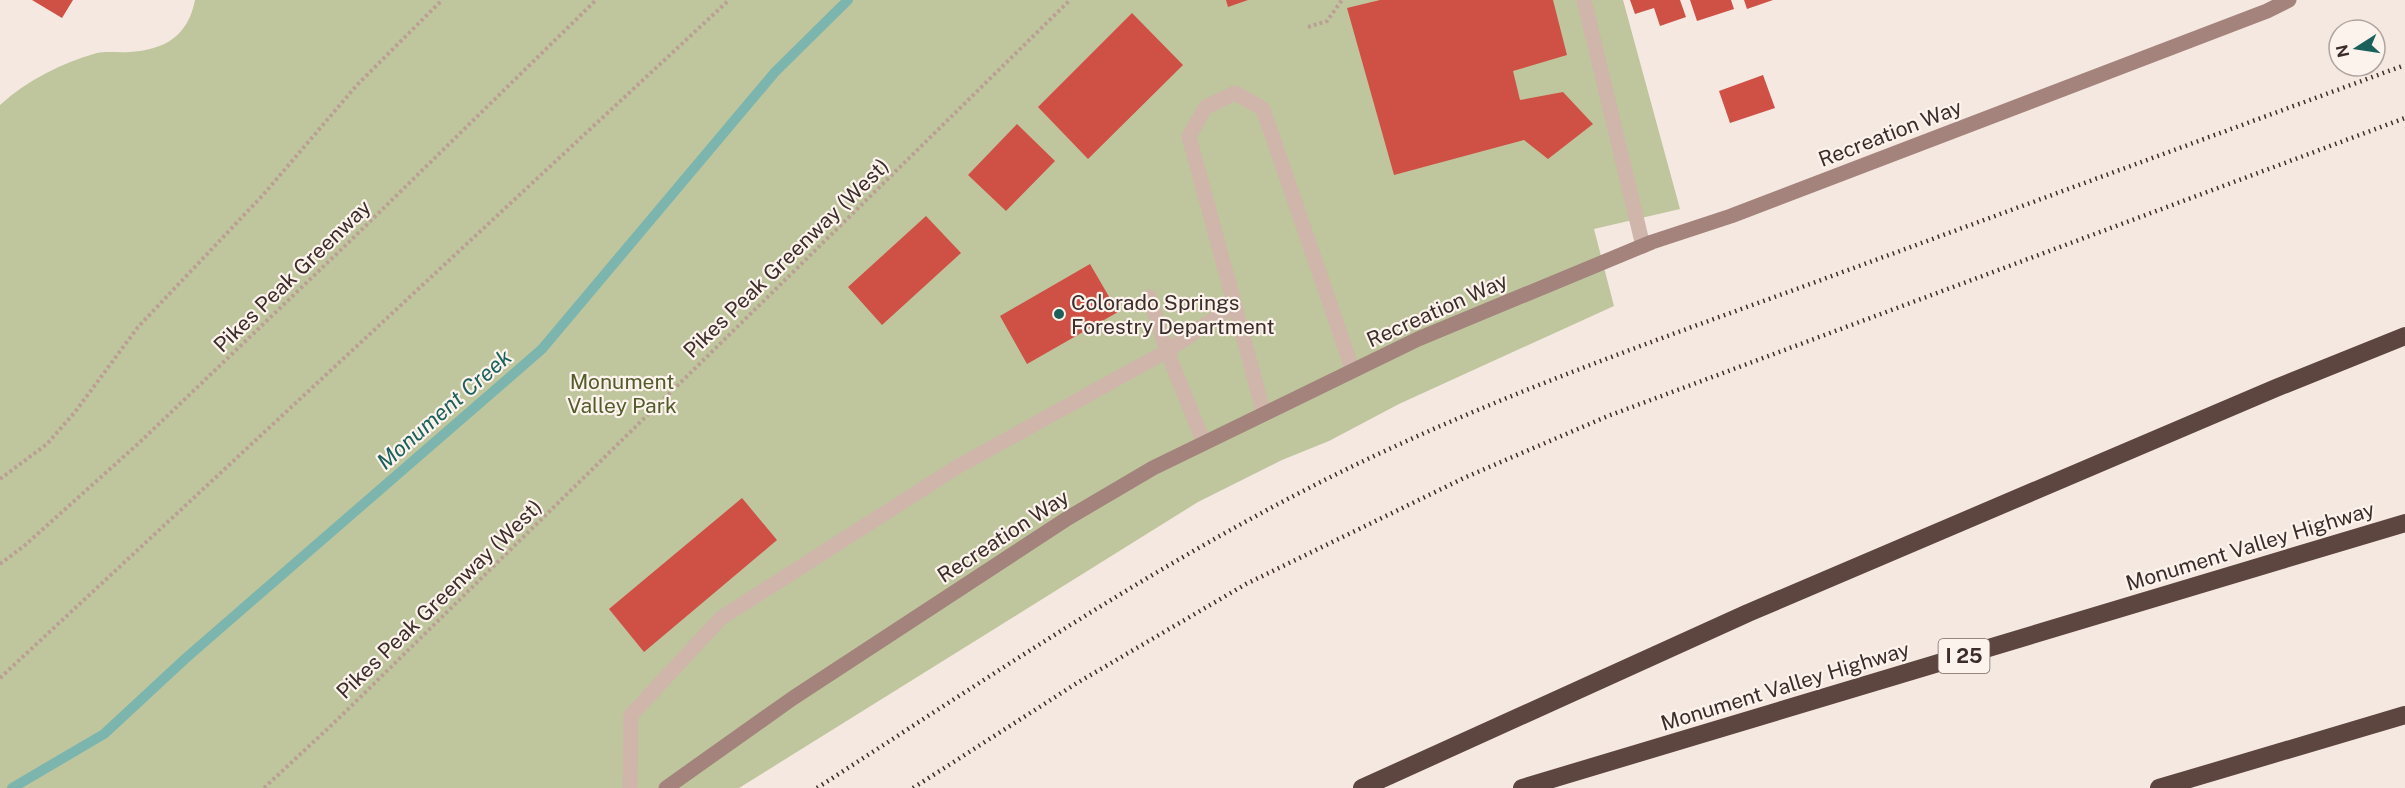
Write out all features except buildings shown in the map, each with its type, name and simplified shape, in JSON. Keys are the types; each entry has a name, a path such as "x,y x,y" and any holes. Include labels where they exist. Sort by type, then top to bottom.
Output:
{"highway":[{"path":"1362,788 1748,613 2265,393 2405,336"},
{"name":"Monument Valley Highway","path":"1522,788 2405,523"},
{"path":"2159,788 2405,715"}],"street":[{"name":"Recreation Way","path":"666,788 793,698 1068,518 1153,468 1353,370 1418,339 1643,246 1742,212 2267,11 2289,0"}],"lane":[{"path":"1584,0 1643,246"},
{"path":"1264,414 1189,136 1206,107 1234,93 1263,109 1353,370"},
{"path":"1149,297 1167,351 1204,443"},
{"path":"630,788 631,715 721,618 957,467 1167,351 1235,305"}],"path":[{"path":"0,479 47,444 75,412 138,327 263,195 357,85 442,0"},
{"name":"Pikes Peak Greenway","path":"0,564 24,546 140,442 348,243 596,0"},
{"path":"0,678 729,0"},
{"name":"Pikes Peak Greenway (West)","path":"264,788 338,720 1070,0"},
{"path":"1308,27 1327,21 1342,0"}],"green space":[{"name":"Monument Valley Park","path":"195,0 1623,0 1680,209 1594,229 1614,306 1399,404 1329,441 1282,460 1198,502 739,788 0,788 0,105 33,80 71,62 97,53 142,51 164,44 181,32 192,12"}],"waterway":[{"name":"Monument Creek","path":"12,788 104,734 186,658 542,349 775,72 848,0"}],"railway":[{"path":"817,788 997,671 1180,559 1305,490 1426,432 1613,356 2405,65"},
{"path":"913,788 1077,683 1246,584 1466,477 1608,416 2405,118"}],"place":[{"name":"Colorado Springs Forestry Department","path":"1059,314"}]}
